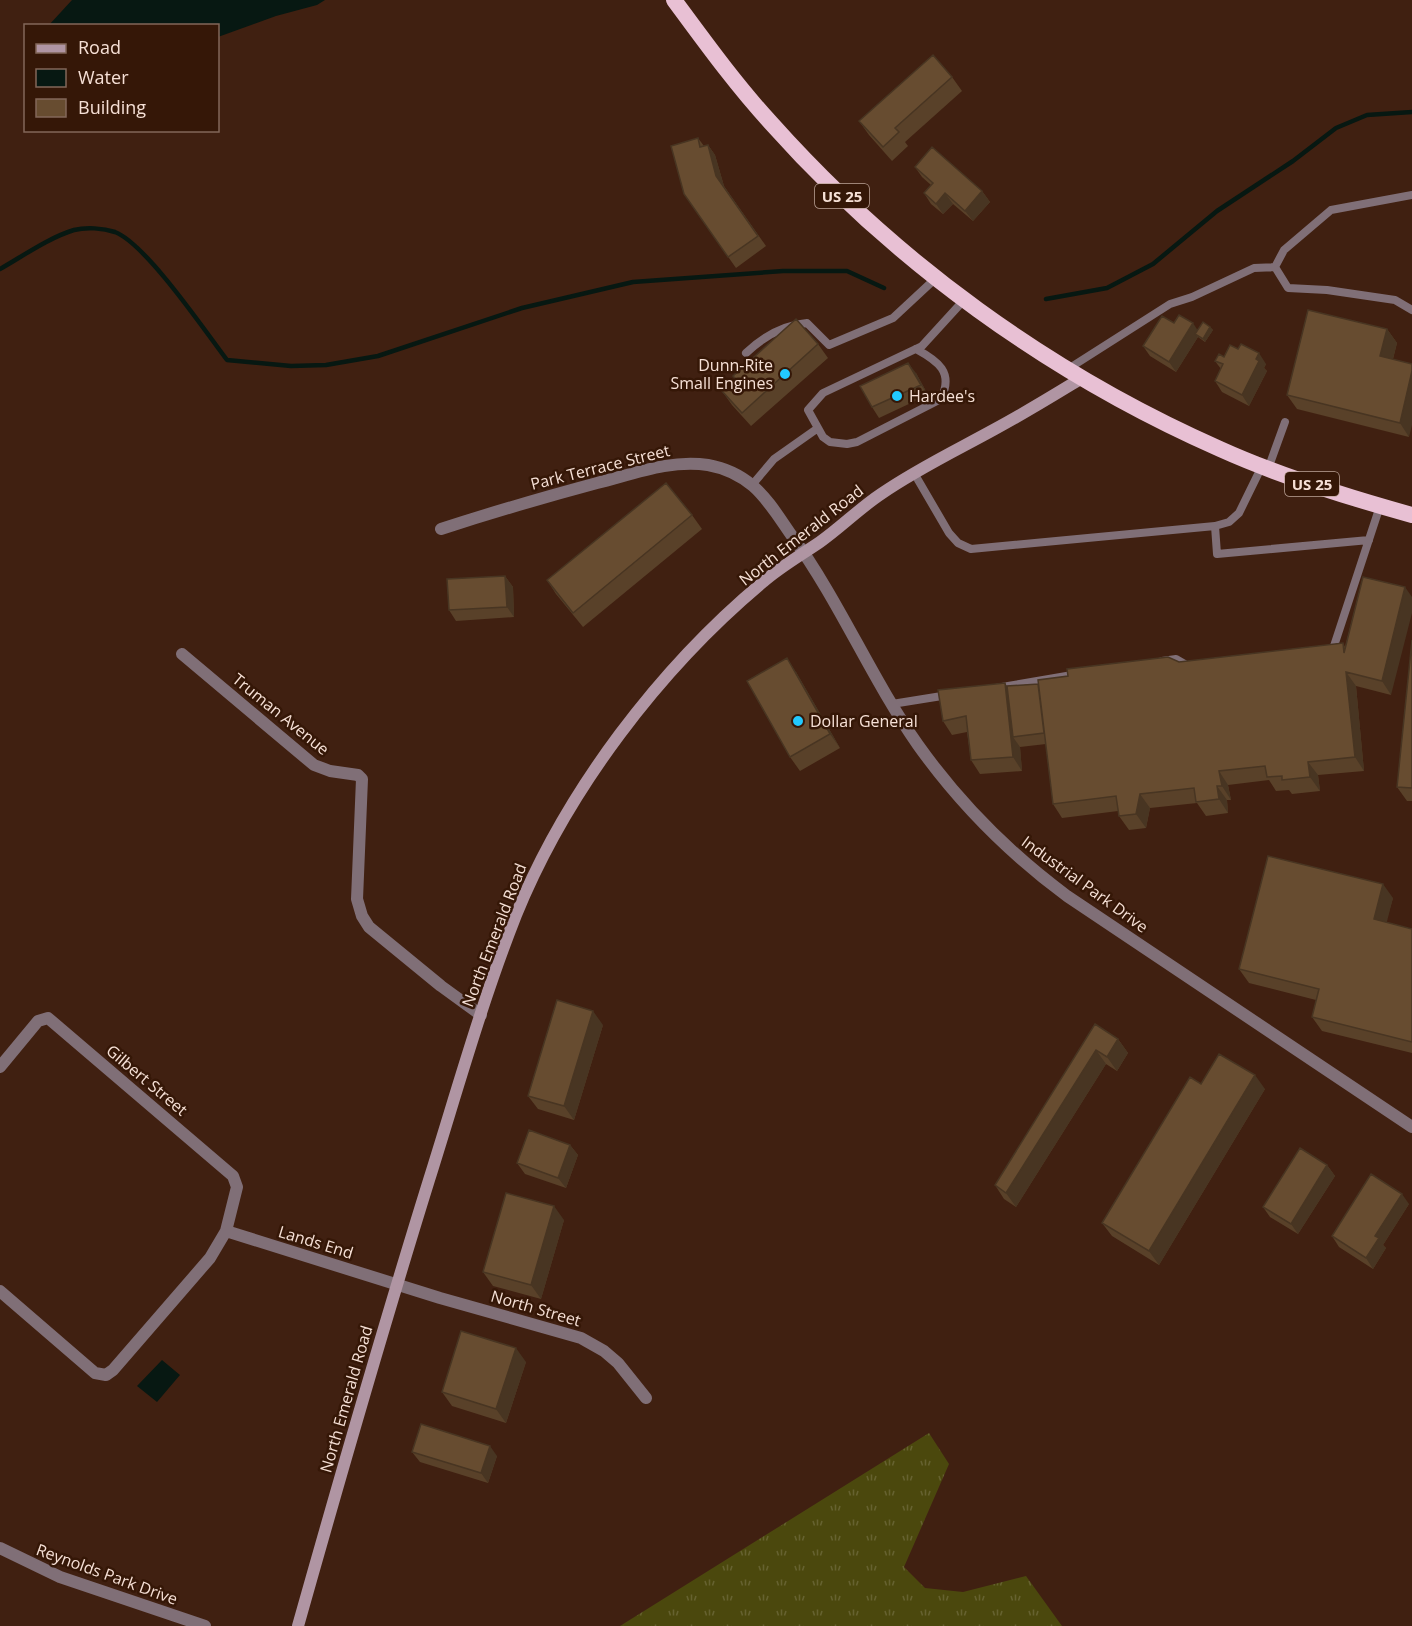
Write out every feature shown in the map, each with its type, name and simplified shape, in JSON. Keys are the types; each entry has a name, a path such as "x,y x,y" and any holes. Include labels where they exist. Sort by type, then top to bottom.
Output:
{"highway":[{"name":"US 25","path":"674,0 712,52 770,123 806,160 888,239 1000,326 1082,378 1153,417 1220,449 1265,467 1412,515"}],"main road":[{"name":"North Emerald Road","path":"298,1626 396,1284 481,1015 517,913 541,860 572,806 607,752 666,677 766,579 843,525 878,496 914,473 1082,378"}],"street":[{"name":"Park Terrace Street","path":"441,530 506,508 669,465 694,464 715,467 735,474 752,485 767,500 805,553"},
{"name":"Industrial Park Drive","path":"805,553 826,585 892,704 923,751 961,801 1007,848 1067,896 1412,1127"},
{"name":"Truman Avenue","path":"182,654 314,765 330,771 354,773 362,779 357,899 362,916 369,927 387,942 481,1015"},
{"name":"Gilbert Street","path":"0,1067 38,1021 48,1018 233,1176 237,1187 226,1231"},
{"name":"Lands End","path":"226,1231 396,1284"},
{"path":"0,1291 95,1373 106,1375 113,1371 210,1258 226,1231"},
{"name":"North Street","path":"396,1284 590,1342 618,1363 646,1398"},
{"name":"Reynolds Park Drive","path":"0,1548 60,1577 205,1626"}],"lane":[{"path":"1275,267 1284,250 1331,210 1412,195"},
{"path":"1275,267 1288,288 1327,290 1395,300 1412,310"},
{"path":"1068,369 1170,304 1192,297 1254,268 1275,267"},
{"path":"746,353 759,341 792,324 807,323 829,345 893,318 936,278"},
{"path":"916,349 935,359 943,370 945,391 940,399 857,442 838,445 823,437 808,410 824,393 922,346 964,300"},
{"path":"914,473 949,533 958,543 970,549 1215,526 1229,522 1239,513 1265,467 1285,422"},
{"path":"752,485 774,459 818,428"},
{"path":"1312,652 1333,649 1380,506"},
{"path":"1215,526 1217,554 1368,540"},
{"path":"1156,662 1176,659 1188,666 1198,664"},
{"path":"987,689 1090,672"},
{"path":"892,704 958,694"}],"green space":[{"path":"929,1433 949,1464 904,1567 925,1588 963,1592 1026,1576 1062,1626 620,1626"}],"water":[{"path":"72,0 325,0 317,5 276,16 219,37 219,24 50,24"},
{"path":"162,1360 180,1375 157,1402 137,1386"}],"building":[{"path":"933,55 952,77 895,128 899,132 883,147 859,121"},
{"path":"698,138 700,147 708,145 716,176 758,236 728,257 684,194 671,146"},
{"path":"932,147 982,191 965,211 945,193 936,204 924,193 933,183 915,167"},
{"path":"1308,310 1387,329 1380,356 1412,364 1400,423 1287,395"},
{"path":"1179,315 1193,323 1169,362 1143,346 1162,316 1174,323"},
{"path":"796,319 818,344 742,413 722,391 736,379 733,376"},
{"path":"1203,322 1210,327 1203,339 1195,334"},
{"path":"1241,344 1259,353 1256,359 1259,361 1242,395 1215,381 1223,364 1215,361 1219,354 1224,357 1230,345 1238,349"},
{"path":"908,363 921,385 872,407 860,386"},
{"path":"666,483 692,515 573,613 547,580"},
{"path":"505,576 507,607 449,610 447,579"},
{"path":"1363,577 1405,587 1382,681 1346,672 1355,757 1308,762 1310,777 1282,780 1282,776 1267,777 1265,766 1219,771 1222,786 1217,786 1219,799 1196,802 1194,788 1140,794 1136,814 1119,816 1116,796 1053,804 1038,680 1068,676 1067,669 1168,657 1179,662 1343,643 1344,653"},
{"path":"1412,640 1412,788 1397,787"},
{"name":"Dollar General","path":"787,658 830,734 790,757 747,681"},
{"path":"1005,683 1013,757 971,760 966,716 943,721 938,690"},
{"path":"1038,684 1044,733 1013,737 1007,686"},
{"path":"1268,856 1383,884 1374,919 1412,929 1412,1042 1312,1017 1319,989 1239,969"},
{"path":"557,1000 593,1011 564,1106 528,1096"},
{"path":"1095,1024 1118,1039 1107,1057 1096,1050 1006,1193 995,1185"},
{"path":"1219,1054 1255,1075 1149,1251 1102,1223 1190,1077 1201,1084"},
{"path":"529,1130 570,1145 558,1178 517,1163"},
{"path":"1300,1148 1327,1165 1291,1224 1263,1207"},
{"path":"1371,1174 1402,1194 1375,1236 1379,1238 1366,1258 1332,1236"},
{"path":"506,1193 554,1206 531,1285 483,1272"},
{"path":"461,1331 516,1348 496,1409 442,1392"},
{"path":"421,1424 490,1446 481,1473 412,1452"}],"waterway":[{"path":"1046,299 1107,288 1153,264 1217,211 1293,161 1336,128 1367,115 1412,112"},
{"path":"0,269 64,233 84,228 115,232 128,240 158,270 227,360 291,366 326,365 378,356 522,308 633,282 783,271 847,271 884,288"}],"place":[{"name":"Dunn-Rite Small Engines","path":"785,374"},
{"name":"Hardee's","path":"897,396"},
{"name":"Dollar General","path":"798,721"}]}
